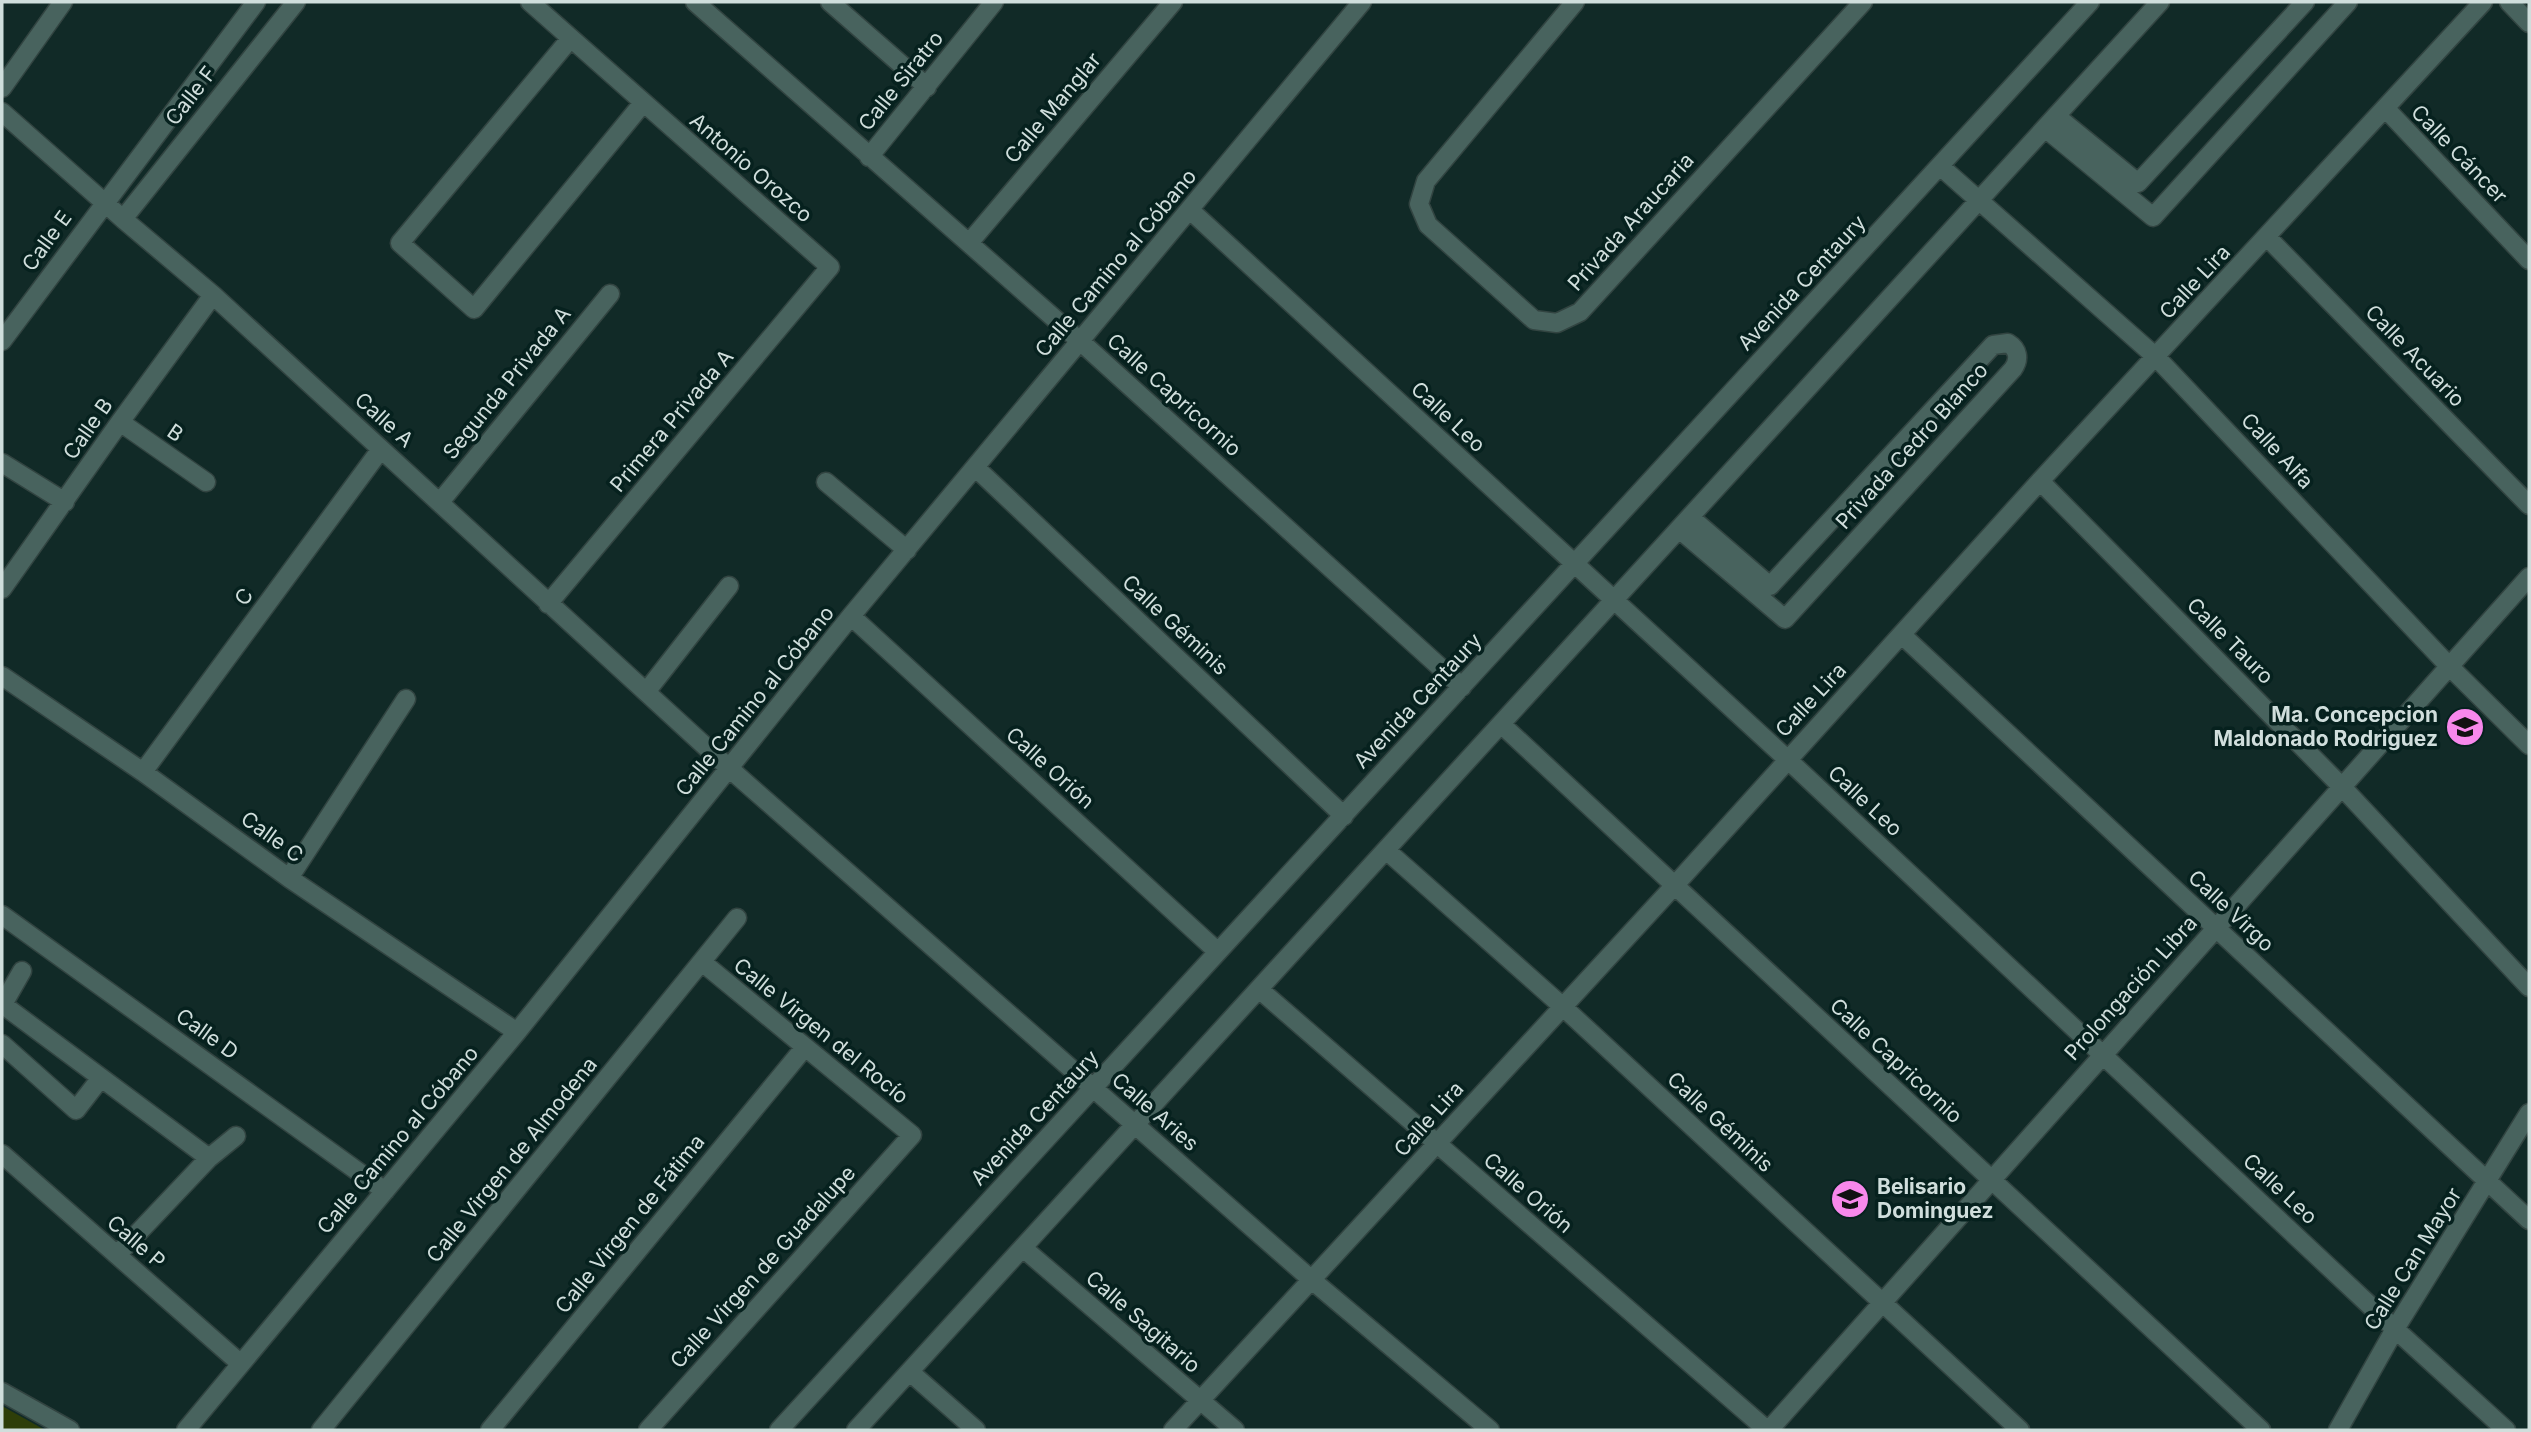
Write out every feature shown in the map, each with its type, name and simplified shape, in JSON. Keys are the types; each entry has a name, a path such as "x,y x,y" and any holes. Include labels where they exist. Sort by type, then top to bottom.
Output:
{"street":[{"path":"2,88 63,2"},
{"name":"Calle F","path":"103,202 256,2"},
{"name":"Calle F","path":"123,219 296,2"},
{"name":"Antonio Orozco","path":"530,2 830,267"},
{"name":"Calle Capricornio","path":"695,2 1080,341 1462,687"},
{"path":"830,2 927,87"},
{"name":"Calle Siratro","path":"869,156 994,2"},
{"name":"Calle Manglar","path":"969,243 1172,2"},
{"name":"Calle Camino al Cóbano","path":"186,1430 517,1032 851,616 1362,2"},
{"name":"Privada Araucaria","path":"1574,2 1426,181 1419,204 1428,225 1534,320 1557,323 1580,312 1863,2"},
{"name":"Avenida Centaury","path":"779,1430 2090,2"},
{"path":"856,1430 2160,2"},
{"path":"2050,122 2138,183 2305,2"},
{"path":"2050,122 2153,217 2348,2"},
{"name":"Calle Lira","path":"1173,1430 1675,885 2040,481 2268,238 2483,2"},
{"path":"2509,2 2529,23"},
{"path":"570,39 400,243 474,309 643,103"},
{"name":"Calle Cáncer","path":"2386,109 2529,260"},
{"name":"Calle A","path":"2,112 213,295 730,769"},
{"name":"Calle Alfa","path":"1940,166 2156,357 2449,666 2529,745"},
{"name":"Calle E","path":"2,341 103,202"},
{"name":"Calle Leo","path":"1189,210 1787,759 2506,1430"},
{"name":"Calle Acuario","path":"2268,238 2529,505"},
{"name":"Primera Privada A","path":"548,604 830,267"},
{"name":"Segunda Privada A","path":"440,502 610,294"},
{"name":"Calle B","path":"2,590 213,295"},
{"name":"Privada Cedro Blanco","path":"2008,343 2015,350 2017,360 2013,369 1785,619 1685,523 1770,586 1993,345 2008,343"},
{"name":"B","path":"120,422 206,482"},
{"name":"C","path":"143,772 381,449"},
{"path":"2,463 65,502"},
{"name":"Calle Géminis","path":"976,468 1344,816"},
{"name":"Calle Tauro","path":"2040,481 2342,787 2529,987"},
{"path":"826,482 906,550"},
{"name":"Prolongación Libra","path":"1768,1430 2529,577"},
{"path":"646,692 729,586"},
{"name":"Calle Orión","path":"851,616 1218,952"},
{"name":"Calle Virgo","path":"1902,635 2529,1220"},
{"name":"Calle C","path":"2,676 143,772 289,878 517,1032"},
{"path":"289,878 406,699"},
{"name":"Calle Capricornio","path":"1501,724 2261,1430"},
{"name":"Calle Aries","path":"730,769 1313,1281 1490,1430"},
{"name":"Calle Géminis","path":"1386,850 1562,1006 2020,1430"},
{"name":"Calle D","path":"2,915 385,1191"},
{"name":"Calle Virgen de Almodena","path":"321,1430 737,918"},
{"name":"Calle Virgen del Rocío","path":"702,962 912,1135"},
{"path":"22,971 2,1005 209,1158"},
{"name":"Calle Orión","path":"1259,989 1768,1430"},
{"path":"2,1044 76,1110 100,1079"},
{"name":"Calle Virgen de Fátima","path":"490,1430 805,1047"},
{"name":"Calle Can Mayor","path":"2338,1430 2395,1329 2529,1113"},
{"name":"Calle Virgen de Guadalupe","path":"649,1430 912,1135"},
{"path":"117,1255 209,1158 236,1136"},
{"name":"Calle P","path":"2,1154 241,1364"},
{"name":"Calle Sagitario","path":"1023,1248 1235,1430"},
{"path":"910,1372 976,1430"},
{"path":"2,1392 70,1430"}],"green space":[{"path":"2,1406 45,1430 2,1430"}],"place":[{"name":"Ma. Concepcion Maldonado Rodriguez","path":"2465,727"},
{"name":"Belisario Dominguez","path":"1850,1199"}]}
